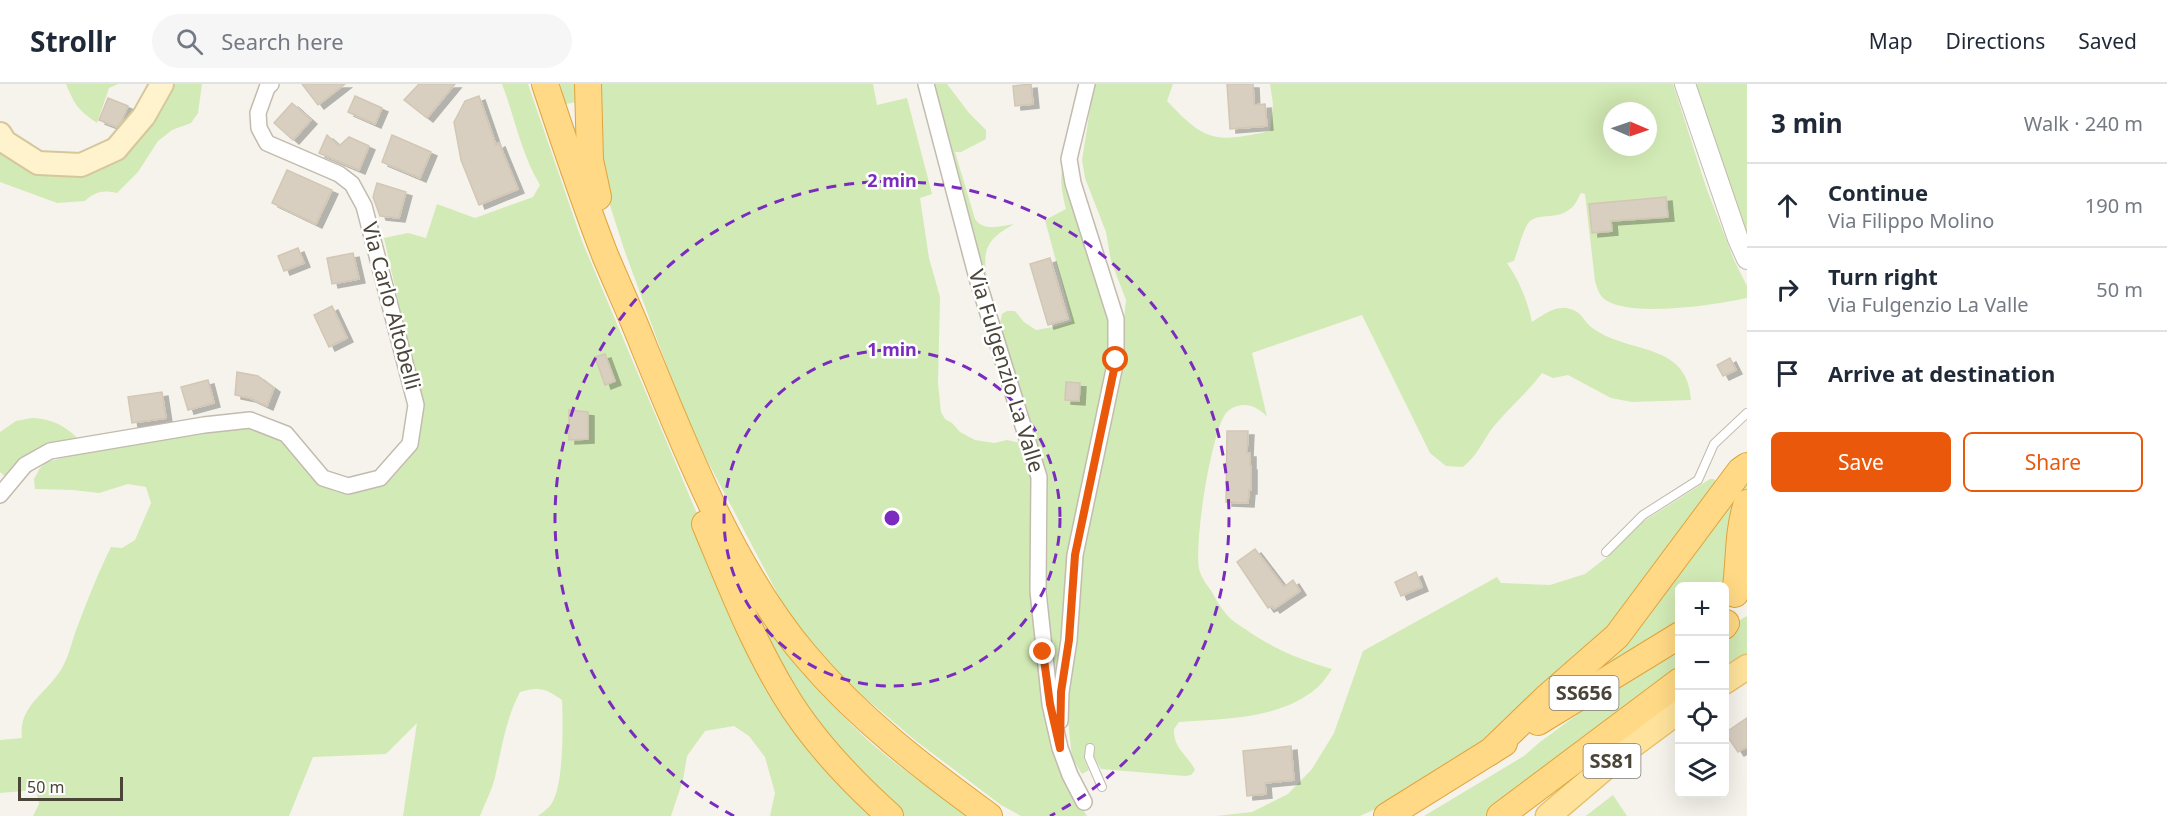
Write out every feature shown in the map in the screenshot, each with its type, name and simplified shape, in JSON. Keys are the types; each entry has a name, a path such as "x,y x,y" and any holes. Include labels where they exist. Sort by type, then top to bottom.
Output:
{"highway":[{"path":"531,84 538,103 573,168"},
{"path":"545,84 606,256 667,404 745,568 775,616 804,654 861,715 943,783 989,816"},
{"path":"588,84 590,160 603,214 606,256"},
{"path":"667,404 697,505 764,656 785,695 811,733 848,775 890,816"},
{"path":"1490,752 1546,698 1617,636 1692,533 1740,471 1747,466"},
{"path":"1731,611 1739,567 1740,534 1747,503"},
{"name":"SS656","path":"1387,816 1678,636"},
{"path":"1500,816 1675,685"},
{"path":"1366,816 1451,776"}],"main road":[{"path":"0,134 5,142 38,163 81,165 116,149 144,116 162,84"},
{"path":"1729,679 1747,668"},
{"name":"SS81","path":"1548,816 1622,753 1675,714"}],"street":[{"name":"Via Carlo Altobelli","path":"0,495 25,465 50,451 204,425 250,420 286,434 322,478 348,486 380,478 410,444 416,405 364,206 352,184 339,174 267,143 259,128 258,113 267,88 272,84"},
{"name":"Via Fulgenzio La Valle","path":"926,84 977,278 1039,477 1038,591 1050,704 1060,748 1070,775 1084,801"},
{"path":"1060,748 1061,692 1069,640 1075,555 1116,360 1116,319 1073,183 1069,159 1087,84"},
{"path":"1685,84 1747,260"}],"lane":[{"path":"1606,552 1643,515 1698,480 1714,444 1747,413"},
{"path":"1090,748 1089,758 1102,787"}],"green space":[{"path":"66,84 118,84 109,88 97,123 77,106"},
{"path":"164,84 202,84 198,113 191,123 172,130 158,141 138,172 117,193 100,192 85,201 57,203 0,182 0,150 30,168 82,171"},
{"path":"502,84 528,84 582,241 760,663 882,816 770,816 775,793 765,757 749,736 734,726 705,731 687,756 683,780 671,816 538,816 551,805 556,794 561,768 563,723 562,700 547,691 533,689 520,692 515,702 505,733 494,782 480,816 403,816 417,723 386,754 313,757 289,816 33,816 39,804 36,790 0,793 0,740 22,738 24,717 29,708 56,677 68,656 88,600 111,547 122,548 135,540 151,503 146,487 128,484 99,493 35,489 34,479 40,468 47,462 77,454 176,433 254,427 286,437 325,487 337,492 359,491 380,486 393,477 411,456 418,436 418,389 384,238 408,233 426,238 437,204 475,218 533,197 540,185 523,148"},
{"path":"560,84 585,84 578,102 565,104"},
{"path":"598,84 873,84 877,105 907,98 932,194 920,198 929,258 940,297 938,383 941,412 945,419 960,432 975,440 994,443 1007,440 1024,444 1035,482 1049,731 1064,775 1087,816 1021,816 1001,805 916,741 850,685 785,608 688,424 624,249 598,168"},
{"path":"931,84 947,84 969,113 986,130 986,139 961,152 955,152 975,219 988,227 1014,224 995,237 985,257 986,274 994,305 986,291"},
{"path":"1094,84 1173,84 1167,101 1180,115 1202,132 1223,138 1270,131 1273,104 1270,84 1673,84 1706,187 1734,260 1747,286 1747,298 1676,308 1620,306 1607,301 1599,292 1596,284 1585,194 1581,193 1573,206 1565,212 1530,221 1514,261 1507,263 1522,291 1532,322 1555,309 1565,308 1576,311 1590,326 1602,334 1671,360 1688,382 1691,400 1632,402 1611,398 1568,375 1553,378 1542,373 1494,426 1477,452 1463,467 1446,466 1430,453 1362,315 1252,353 1267,417 1258,409 1243,405 1232,408 1221,422 1210,463 1201,516 1198,560 1200,572 1221,607 1236,623 1276,648 1332,669 1318,687 1303,698 1270,712 1234,718 1179,722 1174,729 1174,736 1178,746 1195,770 1191,775 1101,769 1093,756 1084,759 1089,770 1082,774 1072,758 1068,720 1068,680 1079,621 1078,583 1121,346 1126,300 1111,261 1106,232 1085,178 1082,160"},
{"path":"1696,84 1747,84 1747,235 1723,175"},
{"path":"1067,154 1108,297 1111,360 1057,703 1047,588 1048,485 1000,323 1002,314 1007,311 1015,311 1024,322 1036,330 1072,321 1045,220 1066,209 1061,181 1062,168"},
{"path":"32,418 58,424 69,430 79,440 6,477 0,472 0,432 16,421"},
{"path":"1747,478 1747,492 1731,597 1729,598 1729,582 1675,582 1675,630 1599,676 1593,671"},
{"path":"1710,479 1714,479 1717,483 1613,634 1497,738 1400,798 1360,816 1216,816 1252,812 1288,794 1312,769 1334,733 1363,651 1497,577 1501,583 1550,585 1585,574 1607,557 1633,528"},
{"path":"1747,616 1747,662 1729,673 1729,637 1734,626"},
{"path":"763,627 772,627 830,700 850,723 878,749 970,816 897,816 788,688"},
{"path":"1675,654 1675,678 1490,816 1424,816 1524,756 1589,706"},
{"path":"1613,795 1627,816 1585,816 1587,815"}],"building":[{"path":"302,84 345,84 318,105"},
{"path":"419,84 455,84 427,118 404,100"},
{"path":"1031,84 1033,104 1015,106 1013,86"},
{"path":"1227,84 1253,84 1254,105 1265,104 1267,126 1230,129"},
{"path":"355,96 382,108 375,124 348,112"},
{"path":"479,96 496,145 499,143 518,189 479,205 461,160 454,122 465,101"},
{"path":"108,98 128,106 117,127 99,120"},
{"path":"292,103 311,120 293,140 274,123"},
{"path":"327,135 339,146 349,137 369,146 359,170 319,153"},
{"path":"392,135 431,152 420,178 382,162"},
{"path":"287,170 332,190 316,224 272,203"},
{"path":"377,183 406,192 399,218 380,216 373,197"},
{"path":"1666,197 1668,217 1611,221 1612,231 1592,233 1589,204"},
{"path":"298,248 304,263 284,271 278,256"},
{"path":"353,253 359,279 332,284 327,258"},
{"path":"1050,258 1068,319 1048,325 1030,264"},
{"path":"332,306 347,338 329,347 314,315"},
{"path":"605,354 615,381 605,385 595,357"},
{"path":"1730,358 1736,370 1723,376 1717,365"},
{"path":"237,372 258,376 274,388 267,406 250,398 235,395"},
{"path":"208,380 214,403 188,410 181,387"},
{"path":"1066,382 1080,383 1079,401 1065,400"},
{"path":"162,392 166,418 132,423 128,397"},
{"path":"569,410 588,412 588,439 569,440"},
{"path":"1227,431 1248,431 1247,453 1250,453 1251,490 1249,490 1248,503 1226,502"},
{"path":"1255,549 1284,587 1293,580 1300,591 1274,609 1272,606 1268,608 1237,562"},
{"path":"1416,572 1422,587 1401,596 1395,582"},
{"path":"1747,718 1747,747 1738,752 1729,739 1729,730"},
{"path":"1291,746 1294,780 1265,783 1266,794 1247,796 1243,751"}],"route":[{"path":"1043,652 1050,704 1060,748 1061,692 1069,640 1075,555 1116,360"}]}
